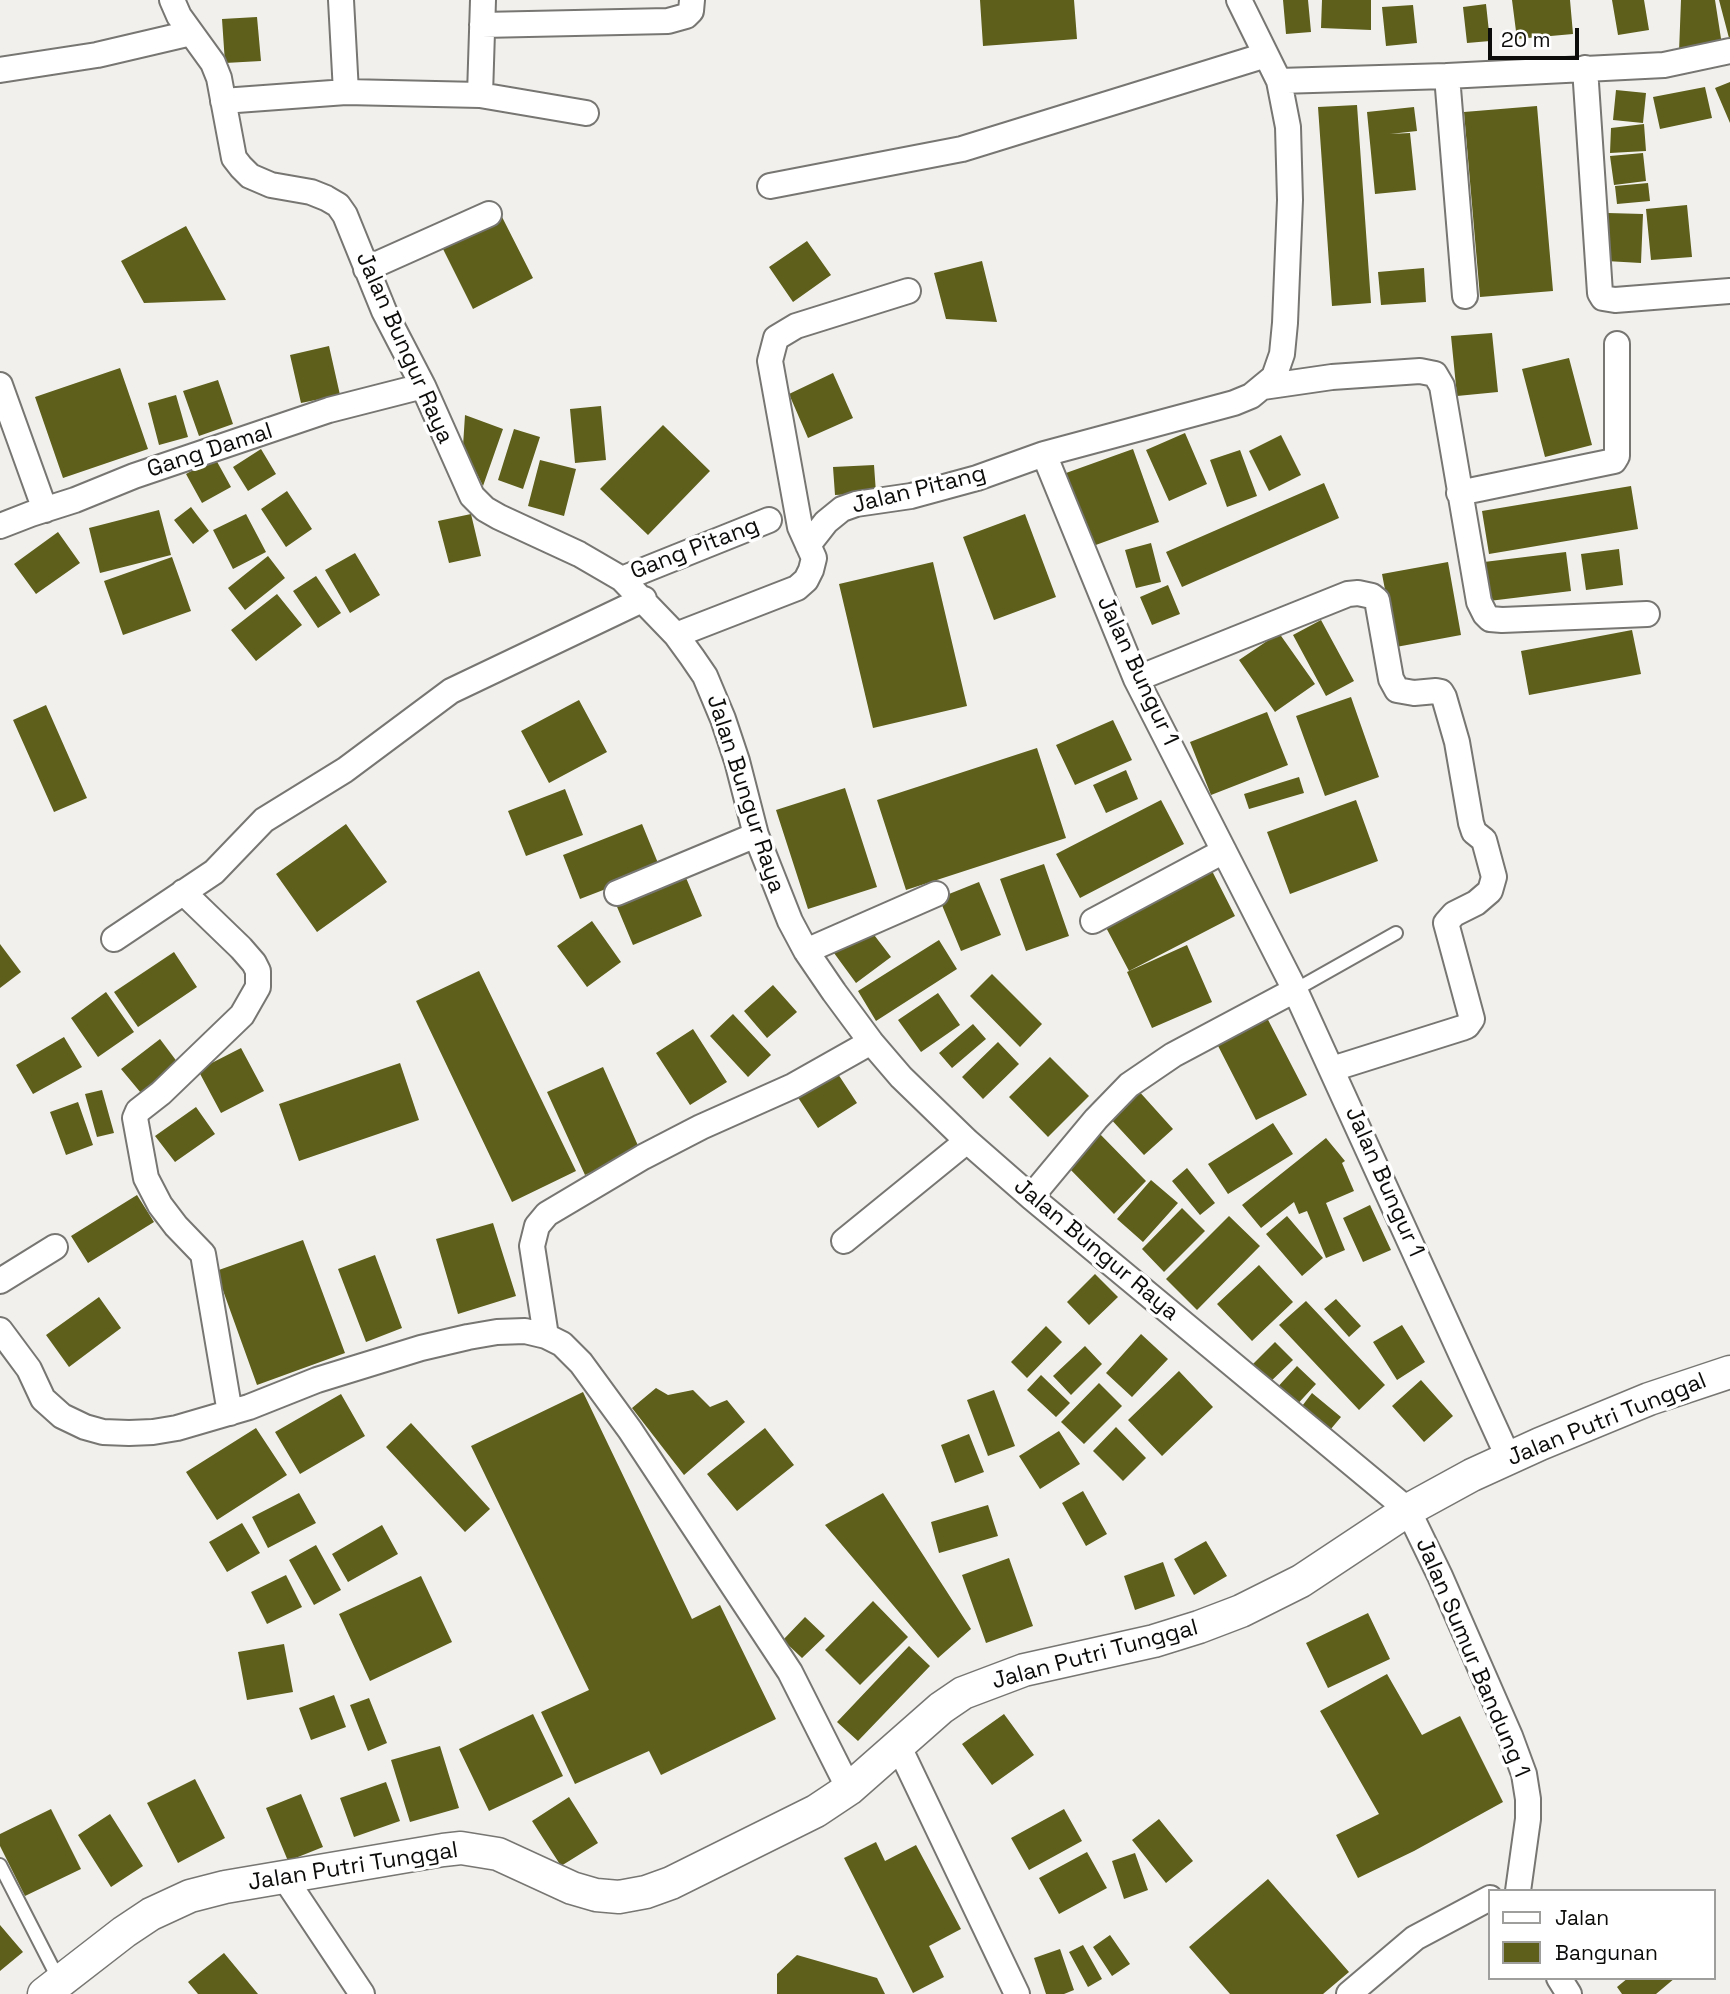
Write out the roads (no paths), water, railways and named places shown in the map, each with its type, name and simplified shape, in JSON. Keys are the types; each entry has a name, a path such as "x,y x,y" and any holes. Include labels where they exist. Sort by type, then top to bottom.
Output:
{"street":[{"name":"Jalan Bungur Raya","path":"172,0 179,16 213,63 219,78 234,158 241,167 250,176 271,185 311,192 338,205 350,223 366,269 423,386 472,496 485,509 515,526 591,559 622,579 676,635 705,676 737,761 756,835 790,921 806,951 872,1042 901,1077 967,1141 1031,1197 1408,1510"},
{"path":"341,0 346,92"},
{"path":"480,95 483,0"},
{"path":"482,25 668,22 686,16 691,11 692,0"},
{"path":"1044,454 1234,403 1264,387 1279,368 1285,323 1290,160 1288,127 1279,81 1239,0"},
{"path":"0,70 97,55 191,33"},
{"path":"1279,81 1664,65 1730,51"},
{"path":"771,186 962,149 1266,55"},
{"path":"1585,68 1600,293 1603,298 1615,300 1730,291"},
{"path":"1447,76 1465,296"},
{"path":"223,101 346,92 480,95 586,113"},
{"path":"366,269 489,214"},
{"path":"676,635 797,588 811,570 814,558 800,527 770,361 776,338 796,326 908,291"},
{"path":"1459,493 1614,461 1617,456 1617,344"},
{"path":"1264,387 1332,377 1420,371 1435,374 1442,386 1482,610 1490,619 1502,620 1647,614"},
{"path":"0,385 45,510"},
{"name":"Gang Damal","path":"0,526 134,476 330,410 423,386"},
{"name":"Jalan Pitang","path":"808,545 826,522 842,509 951,486 1044,454"},
{"name":"Jalan Bungur 1","path":"1044,454 1136,679 1295,990 1509,1459"},
{"name":"Gang Pitang","path":"622,579 769,520"},
{"path":"1136,679 1348,594 1358,593 1377,600 1391,679 1397,690 1414,693 1441,692 1457,742 1471,823 1474,832 1484,839 1494,877 1490,891 1476,903 1454,914 1446,923 1472,1019 1462,1028 1332,1069"},
{"path":"114,939 214,872 264,820 345,770 451,691 644,599"},
{"path":"617,893 756,835"},
{"path":"1091,915 1221,844"},
{"path":"183,892 254,963 258,971 258,987 242,1015 161,1093 138,1111 135,1118 146,1178 160,1205 204,1259 230,1413"},
{"path":"806,951 936,894"},
{"path":"1031,1197 1096,1119 1129,1085 1173,1055 1295,990"},
{"path":"546,1336 532,1246 537,1226 547,1214 643,1157 701,1127 793,1086 872,1042"},
{"path":"844,1241 967,1141"},
{"path":"0,1281 55,1247"},
{"path":"0,1330 29,1369 43,1399 62,1416 103,1432 153,1433 177,1428 230,1413 317,1380 421,1348 498,1332 525,1331 546,1336 562,1344 581,1363 630,1430 790,1672 849,1788"},
{"name":"Jalan Putri Tunggal","path":"52,1988 124,1932 168,1906 190,1896 225,1887 461,1848 498,1854 572,1888 613,1898 631,1896 671,1883 799,1820 849,1788 963,1693 1024,1670 1199,1628 1241,1611 1309,1576 1408,1510 1472,1475 1649,1399 1730,1372"},
{"name":"Jalan Sumur Bandung 1","path":"1408,1510 1445,1587 1524,1774 1528,1819 1513,1888"},
{"path":"899,1747 1017,1994"},
{"path":"284,1877 362,1994"},
{"path":"1349,1994 1415,1938 1488,1899"}],"lane":[{"path":"1295,990 1396,933"},
{"path":"0,1865 52,1988"}]}
